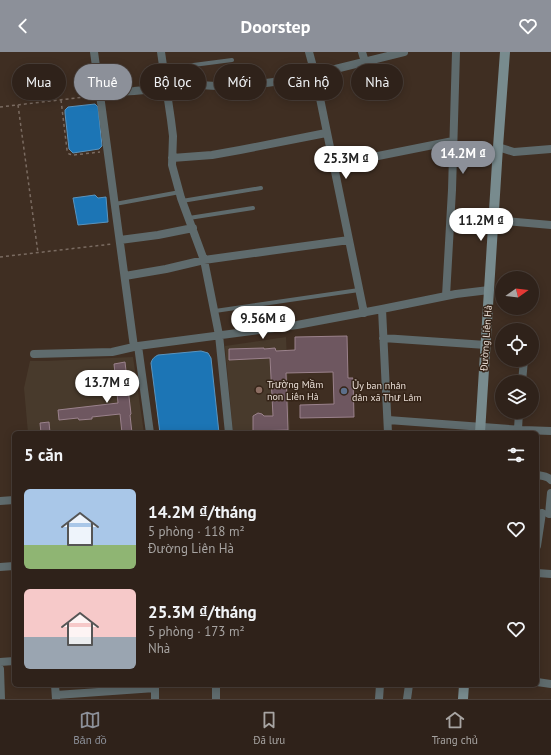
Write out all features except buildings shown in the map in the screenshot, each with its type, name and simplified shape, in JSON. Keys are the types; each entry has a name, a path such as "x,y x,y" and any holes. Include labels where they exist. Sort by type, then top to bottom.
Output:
{"main road":[{"name":"Đường Liên Hà","path":"480,430 505,52"},
{"path":"463,699 464,687"}],"street":[{"path":"94,52 96,64"},
{"path":"161,52 163,64"},
{"path":"309,52 312,64"},
{"path":"362,52 365,62"},
{"path":"343,67 404,52"},
{"path":"446,296 452,190 456,52"},
{"path":"206,85 251,85 274,82"},
{"path":"101,100 125,276 150,431"},
{"path":"168,100 173,136 172,165 182,201 204,260 219,335 229,431"},
{"path":"320,100 364,313"},
{"path":"172,158 212,155 326,133"},
{"path":"333,165 453,141"},
{"path":"498,147 514,152 551,149"},
{"path":"494,220 551,225"},
{"path":"120,241 193,228"},
{"path":"125,276 166,269 204,260 349,240"},
{"path":"34,354 112,352 136,346 297,325 382,310 456,294 489,290"},
{"path":"382,310 388,431"},
{"path":"383,338 486,345"},
{"path":"519,419 519,431"},
{"path":"388,420 480,430 551,431"},
{"path":"539,475 547,477 551,480"},
{"path":"539,538 551,493"},
{"path":"0,501 12,500"},
{"path":"0,567 12,566"},
{"path":"539,573 551,574"},
{"path":"0,662 12,661"},
{"path":"0,669 1,699"},
{"path":"539,682 551,684"},
{"path":"55,687 56,697 146,687"},
{"path":"155,687 155,699"},
{"path":"216,687 216,699"},
{"path":"379,699 380,687"},
{"path":"407,699 409,687"}],"lane":[{"path":"201,64 232,60"},
{"path":"182,201 261,188"},
{"path":"115,204 180,192"},
{"path":"189,218 253,208"},
{"path":"214,311 359,290"}],"path":[{"path":"0,107 61,100 67,150 69,154 73,155 108,151"},
{"path":"18,105 38,253"},
{"path":"0,257 120,241"}],"shaded area":[{"name":"Trường Mầm non Liên Hà","path":"286,337 290,431 233,431 225,346"},
{"path":"133,357 144,431 28,431 24,388 30,361"}],"water":[{"path":"95,104 98,107 102,146 99,149 73,153 69,149 65,110 68,107"},
{"path":"95,195 98,198 106,197 108,222 78,225 73,198"},
{"path":"201,351 208,353 211,358 219,431 160,431 151,363 154,357 158,355"}],"place":[{"name":"Trường Mầm non Liên Hà","path":"259,390"},
{"name":"Ủy ban nhân dân xã Thư Lâm","path":"344,391"}]}
